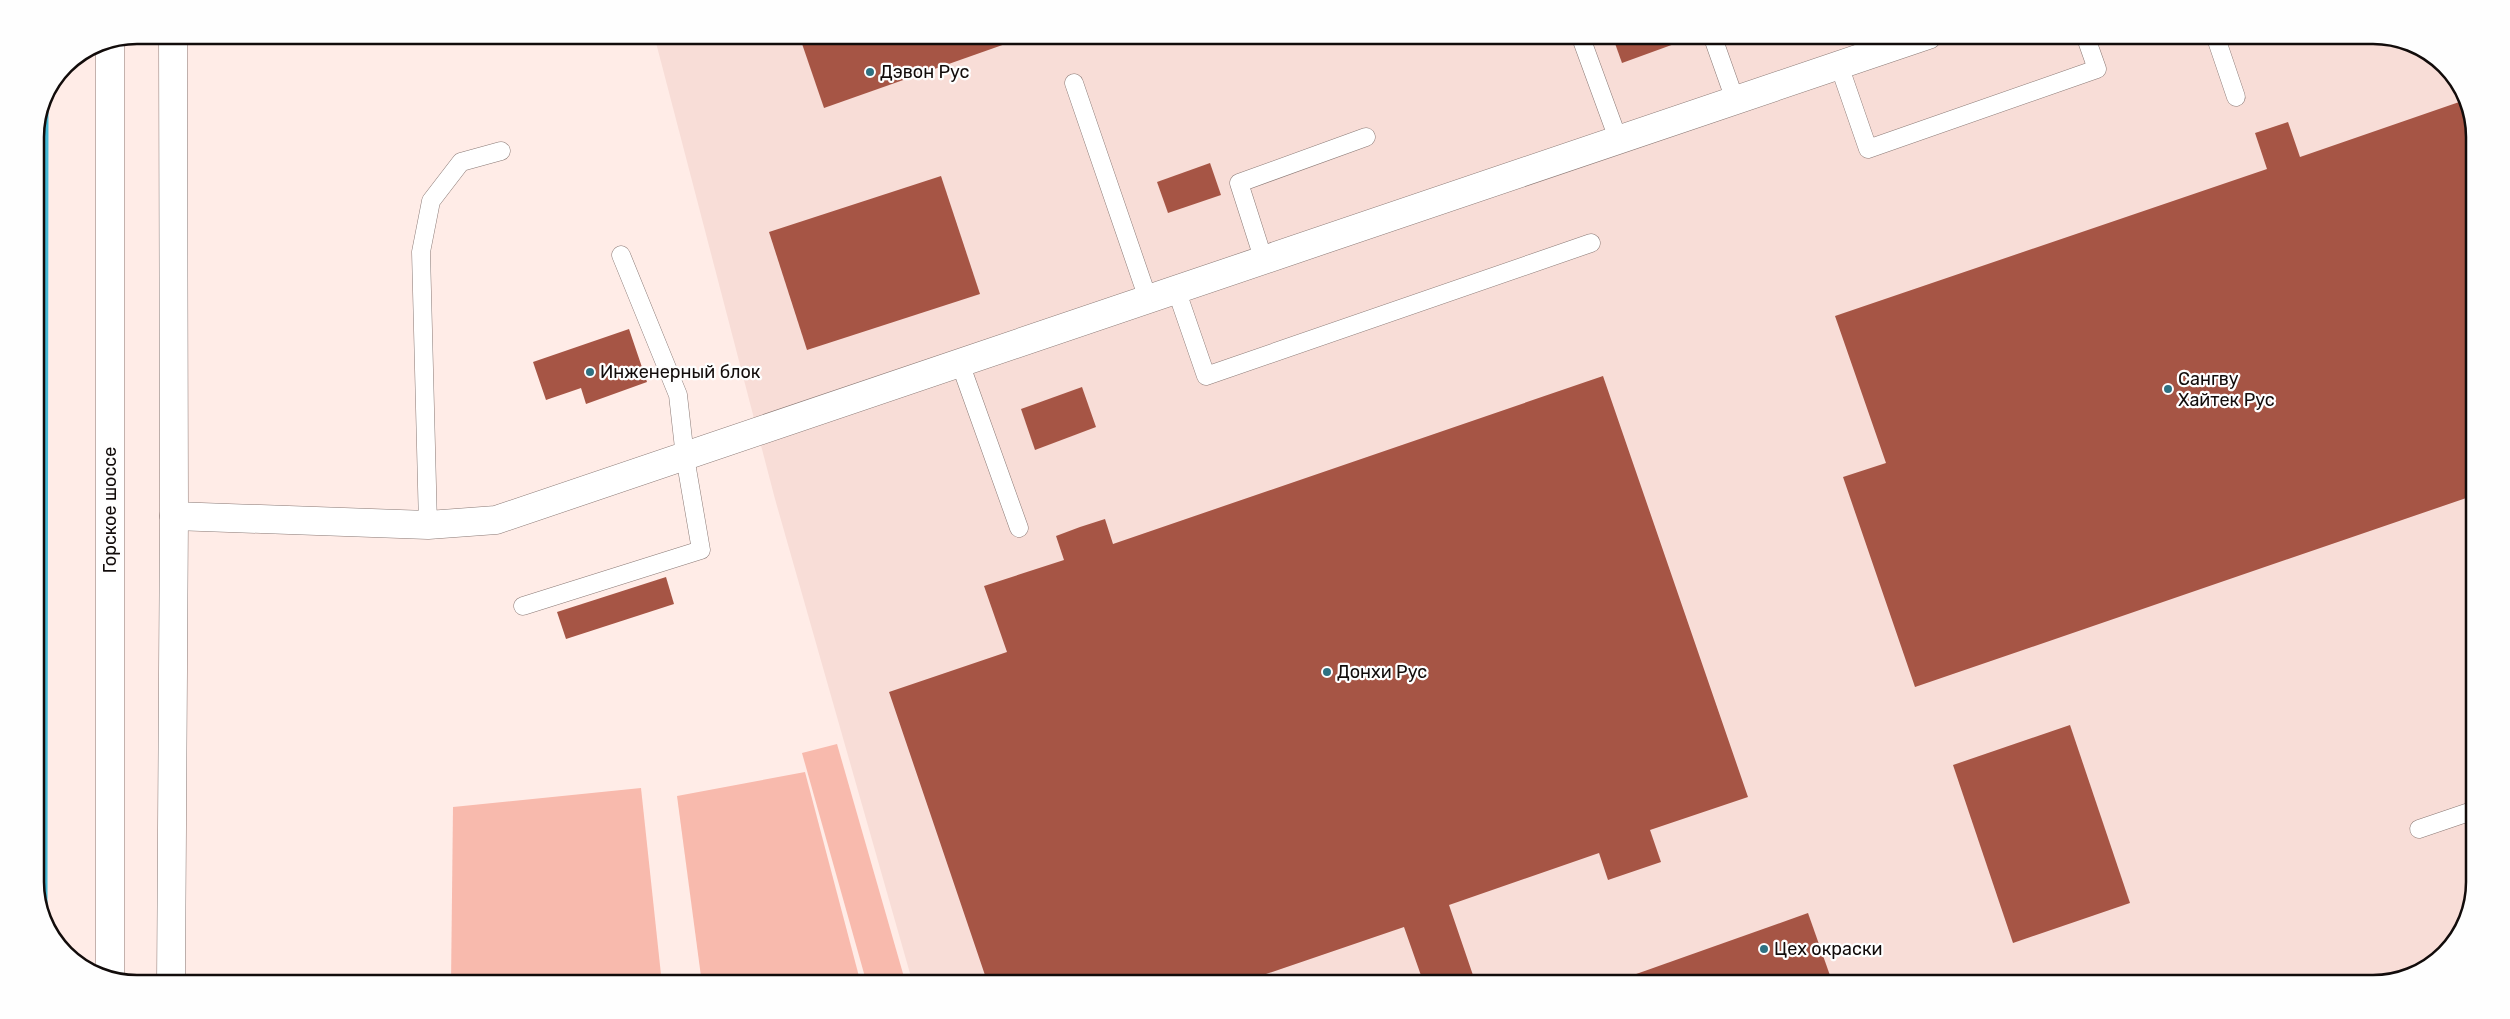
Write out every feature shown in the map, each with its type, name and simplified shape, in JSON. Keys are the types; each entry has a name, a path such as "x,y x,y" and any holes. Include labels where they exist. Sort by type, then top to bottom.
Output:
{"street":[{"path":"171,975 174,516 173,44"},
{"path":"174,516 428,525 496,520 1176,290 1263,258 1901,44"},
{"name":"Горское шоссе","path":"110,48 110,971"}],"lane":[{"path":"1583,44 1618,140"},
{"path":"1715,44 1735,100"},
{"path":"1839,65 1868,149 2097,68 2088,44"},
{"path":"2218,44 2236,96"},
{"path":"1074,83 1148,299"},
{"path":"1263,258 1239,183 1366,137"},
{"path":"428,525 421,252 431,201 461,162 502,151"},
{"path":"1176,290 1206,376 1591,243"},
{"path":"523,606 701,550 684,457 678,395 621,255"},
{"path":"960,363 1019,528"},
{"path":"2419,829 2466,813"}],"shaded area":[{"path":"656,44 2373,44 2397,47 2425,59 2447,80 2457,96 2466,131 2466,888 2464,900 2454,929 2435,952 2414,966 2397,972 2373,975 910,975 775,499"},
{"path":"837,744 903,975 864,975 802,753"},
{"path":"805,772 859,975 701,975 677,796"},
{"path":"641,788 661,975 451,975 453,807"}],"building":[{"name":"Дэвон Рус","path":"802,44 1005,44 824,108"},
{"path":"1615,44 1674,44 1622,63"},
{"name":"Сангву Хайтек Рус","path":"2459,102 2466,131 2466,498 1915,687 1843,477 1886,463 1835,316 2267,169 2255,133 2288,122 2300,157"},
{"path":"1210,163 1221,195 1168,213 1157,182"},
{"path":"941,176 980,294 807,350 769,232"},
{"name":"Инженерный блок","path":"629,329 647,382 586,404 581,388 546,400 533,362"},
{"name":"Донхи Рус","path":"1603,376 1748,797 1650,830 1661,862 1608,880 1599,853 1449,905 1473,975 1421,975 1404,927 1266,975 985,975 889,692 1007,652 984,586 1064,560 1056,536 1105,519 1113,544"},
{"path":"1082,387 1096,427 1035,450 1021,409"},
{"path":"666,577 674,604 566,639 557,612"},
{"path":"2070,725 2130,903 2013,943 1953,765"},
{"name":"Цех окраски","path":"1808,913 1830,975 1633,975"}],"place":[{"name":"Дэвон Рус","path":"870,72"},
{"name":"Инженерный блок","path":"590,372"},
{"name":"Сангву Хайтек Рус","path":"2168,389"},
{"name":"Донхи Рус","path":"1327,672"},
{"name":"Цех окраски","path":"1764,949"}]}
